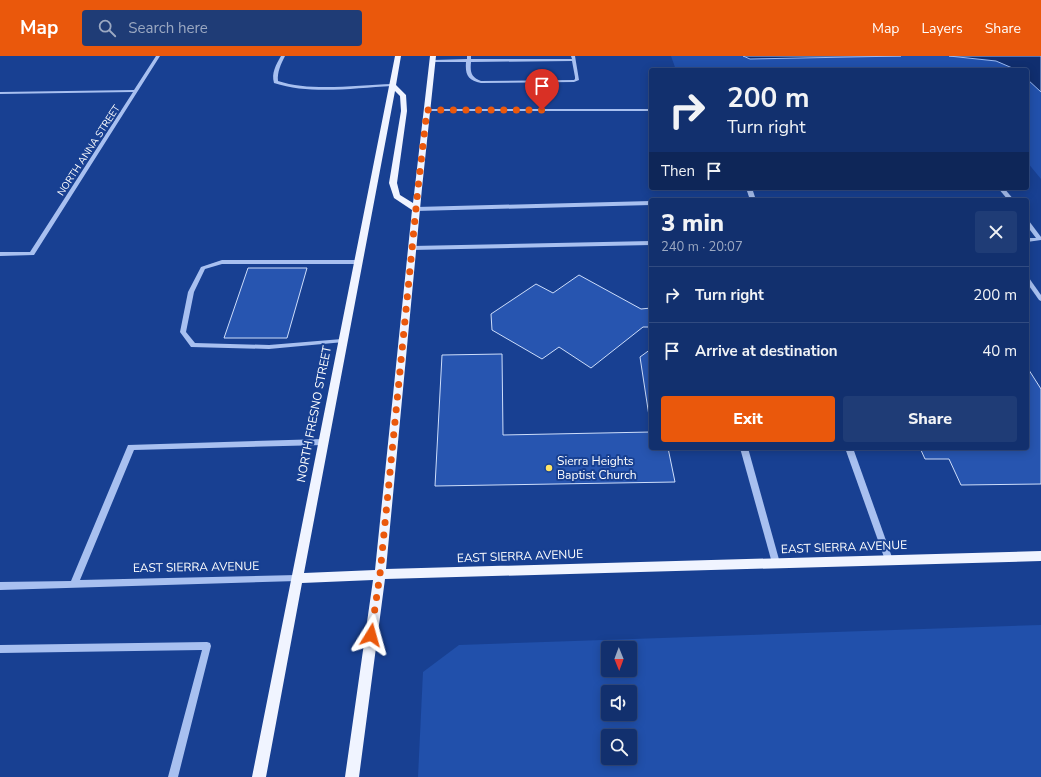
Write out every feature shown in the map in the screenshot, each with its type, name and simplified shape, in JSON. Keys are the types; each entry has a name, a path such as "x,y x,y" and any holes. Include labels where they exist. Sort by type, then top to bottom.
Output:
{"main road":[{"name":"NORTH FRESNO STREET","path":"259,777 398,56"},
{"path":"352,777 380,574 416,209 433,58"},
{"path":"392,85 403,95 404,111 393,183 397,196 416,209"},
{"name":"EAST SIERRA AVENUE","path":"297,578 380,574 1041,556"}],"street":[{"name":"NORTH ANNA STREET","path":"0,254 32,254 158,56"},
{"path":"282,56 275,74 275,79 276,82 282,85 324,87 392,85"},
{"path":"433,58 469,58 573,58 577,80 474,81 468,76 469,58"},
{"path":"0,93 136,91"},
{"path":"427,110 649,110"},
{"path":"416,209 649,203"},
{"path":"1029,225 1040,239 1029,240"},
{"path":"412,248 649,243"},
{"path":"342,341 269,347 193,345 183,332 191,292 204,268 222,262 358,262"},
{"path":"1029,282 1041,299"},
{"path":"1034,288 1041,288"},
{"path":"74,584 131,447 323,442"},
{"path":"745,450 776,563"},
{"path":"850,450 889,560"},
{"name":"EAST SIERRA AVENUE","path":"0,586 297,578"},
{"path":"0,649 207,646 173,777"}],"shaded area":[{"path":"671,56 1041,56 1041,179 1029,164 1029,68 675,68"},
{"path":"743,56 901,56 750,59"},
{"path":"949,56 1041,56 1041,92 1029,81 1029,68 1012,68 996,61"},
{"path":"1041,625 1041,777 418,777 423,672 459,645"}],"building":[{"path":"248,268 307,268 287,338 224,338"},
{"path":"579,275 641,309 649,308 649,327 643,327 591,368 559,347 542,359 492,330 491,314 536,284 553,293"},
{"path":"649,350 649,416 640,357"},
{"path":"502,354 503,435 649,432 649,450 668,450 675,482 435,486 442,355"},
{"path":"1029,370 1041,389 1041,484 961,485 949,459 925,459 921,450 1029,450"}],"place":[{"name":"Sierra Heights Baptist Church","path":"549,468"}],"route":[{"path":"371,635 380,574 427,110 542,110"}]}
